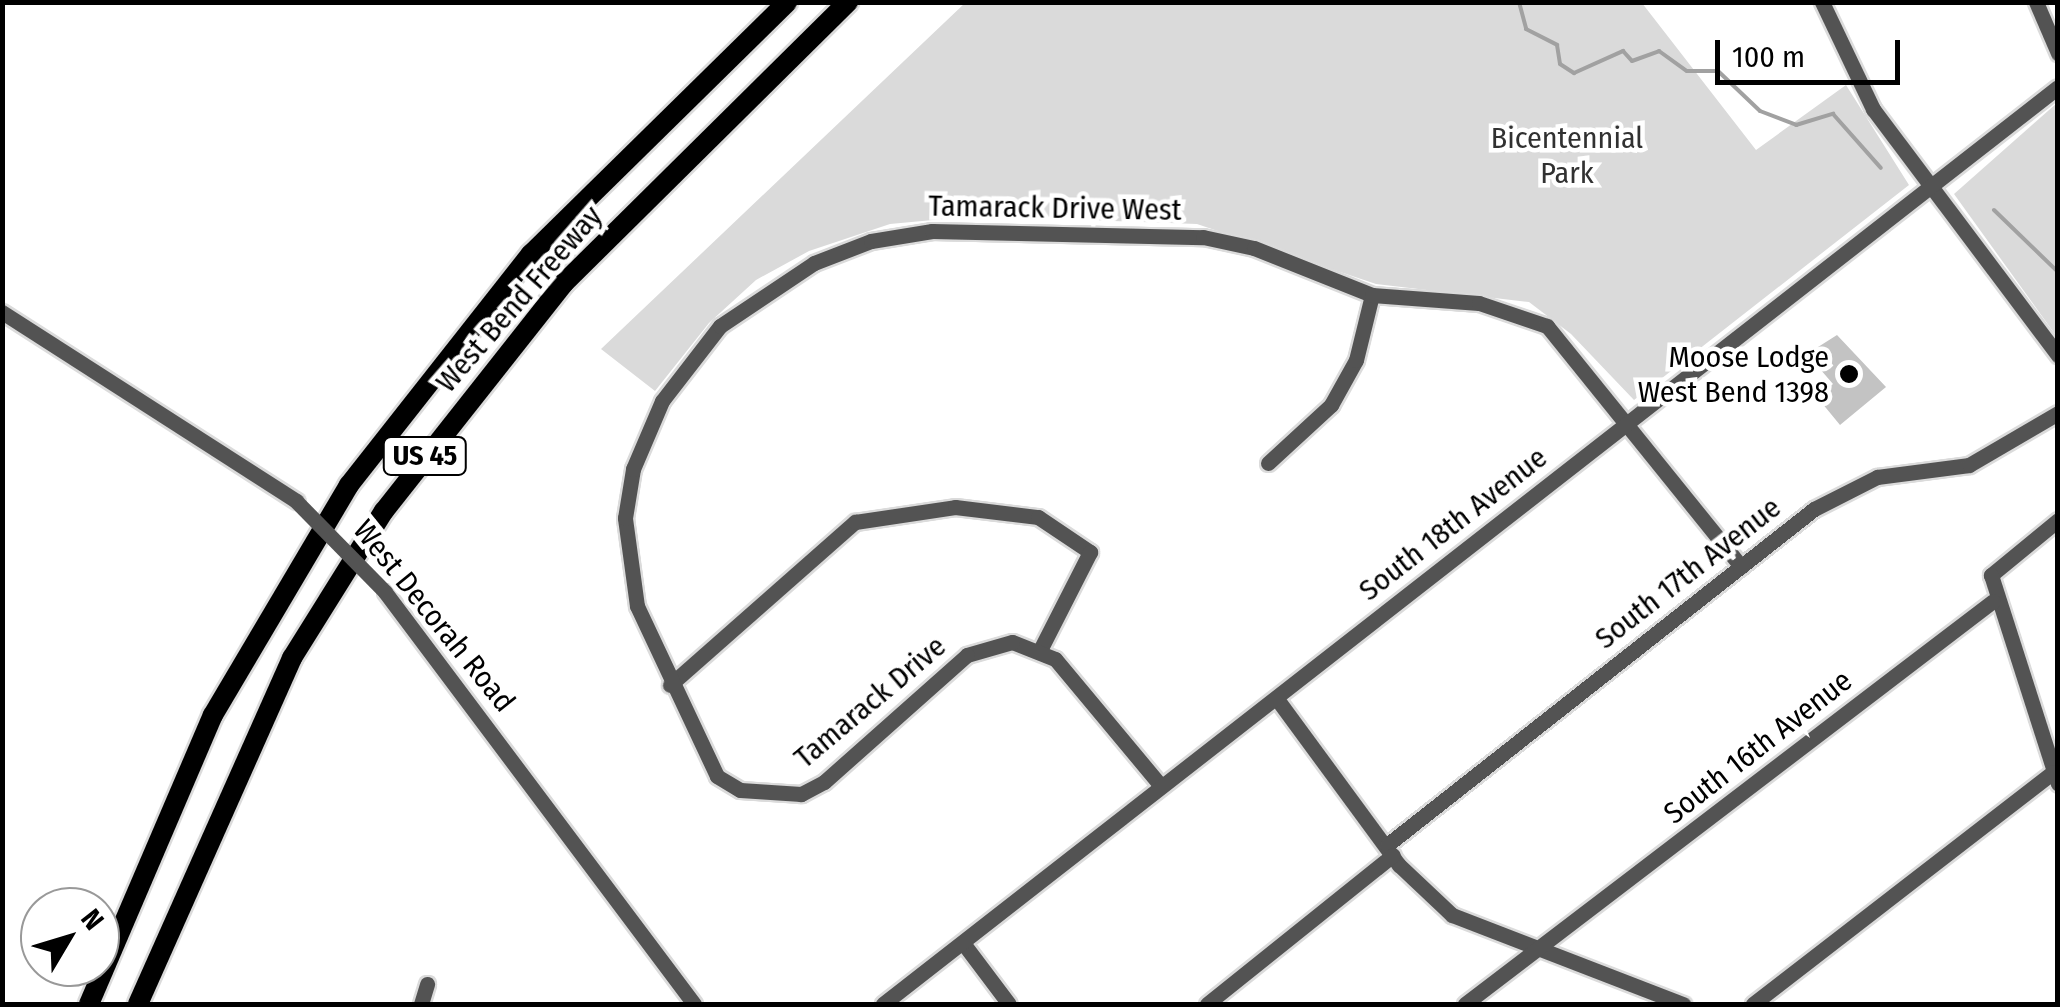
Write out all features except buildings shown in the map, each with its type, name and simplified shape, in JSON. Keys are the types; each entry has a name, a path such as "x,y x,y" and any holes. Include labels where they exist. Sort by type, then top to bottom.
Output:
{"highway":[{"name":"West Bend Freeway","path":"90,1004 212,715 349,485 532,254 787,2"},
{"name":"West Bend Freeway","path":"138,1004 292,658 384,511 564,283 848,2"}],"street":[{"path":"1822,2 1873,109 2058,356"},
{"path":"2036,2 2058,53"},
{"name":"South 18th Avenue","path":"883,1004 1276,700 1628,420 1934,190 2058,88"},
{"name":"Tamarack Drive West","path":"670,685 629,568 633,470 662,401 720,326 774,283 871,241 932,232 1203,238 1254,248 1372,296 1517,310 1547,326 1628,420 1742,566"},
{"path":"1268,463 1331,405 1356,360 1372,296"},
{"name":"West Decorah Road","path":"2,312 296,501 386,592 694,1004"},
{"name":"South 17th Avenue","path":"1207,1004 1390,850 1742,566 1850,488 1969,465 2058,413"},
{"path":"670,685 855,522 956,508 1038,517 1090,552 1040,650 1073,676 1160,786"},
{"path":"1752,1004 2055,778 1993,601 1990,575 2058,520"},
{"name":"South 16th Avenue","path":"1465,1004 1993,601"},
{"name":"Tamarack Drive","path":"670,685 717,776 740,790 801,794 967,655 1012,642 1040,650"},
{"path":"1276,700 1390,850 1452,916 1684,1004"},
{"path":"963,943 1009,1004"},
{"path":"421,1004 426,984"}],"green space":[{"name":"Bicentennial Park","path":"965,3 1642,3 1756,150 1846,85 1909,185 1634,400 1571,334 1529,302 1376,284 1197,224 976,216 890,224 809,251 756,280 709,323 655,391 601,349"},
{"path":"2057,103 2057,337 1954,194"}],"waterway":[{"path":"1459,2 1493,2"},
{"path":"1519,2 1526,29 1557,45 1560,64 1574,73 1623,51 1632,61 1659,51 1687,71 1718,71 1760,111 1796,125 1833,114 1881,168"},
{"path":"1994,210 2058,272"}],"place":[{"name":"Moose Lodge West Bend 1398","path":"1849,374"}]}
